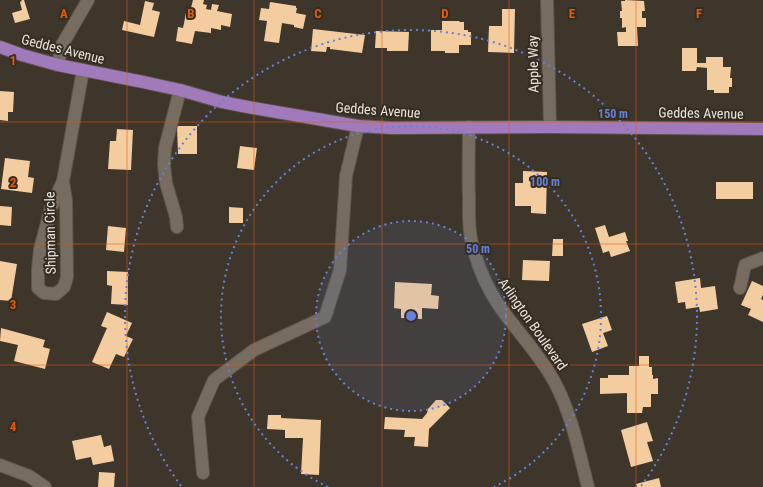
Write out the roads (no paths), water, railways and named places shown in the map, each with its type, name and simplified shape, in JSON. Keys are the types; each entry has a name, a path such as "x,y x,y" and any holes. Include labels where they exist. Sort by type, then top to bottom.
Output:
{"main road":[{"name":"Geddes Avenue","path":"0,47 22,55 58,64 180,90 222,102 358,126 392,128 550,127 763,129"}],"street":[{"name":"Apple Way","path":"547,0 550,127"},
{"path":"58,64 62,45 87,1"},
{"name":"Shipman Circle","path":"63,181 66,201 67,277 64,287 56,294 44,293 38,288 40,248 51,208 63,181 83,70"},
{"path":"178,228 166,184 164,165 165,148 180,90"},
{"path":"202,473 198,417 214,380 254,350 325,317 340,270 346,176 358,126"},
{"name":"Arlington Boulevard","path":"469,127 469,212 471,241 488,288 498,304 540,359 555,383 568,412 588,487"},
{"path":"740,288 745,265 763,258"},
{"path":"0,465 29,476 45,487"}]}
